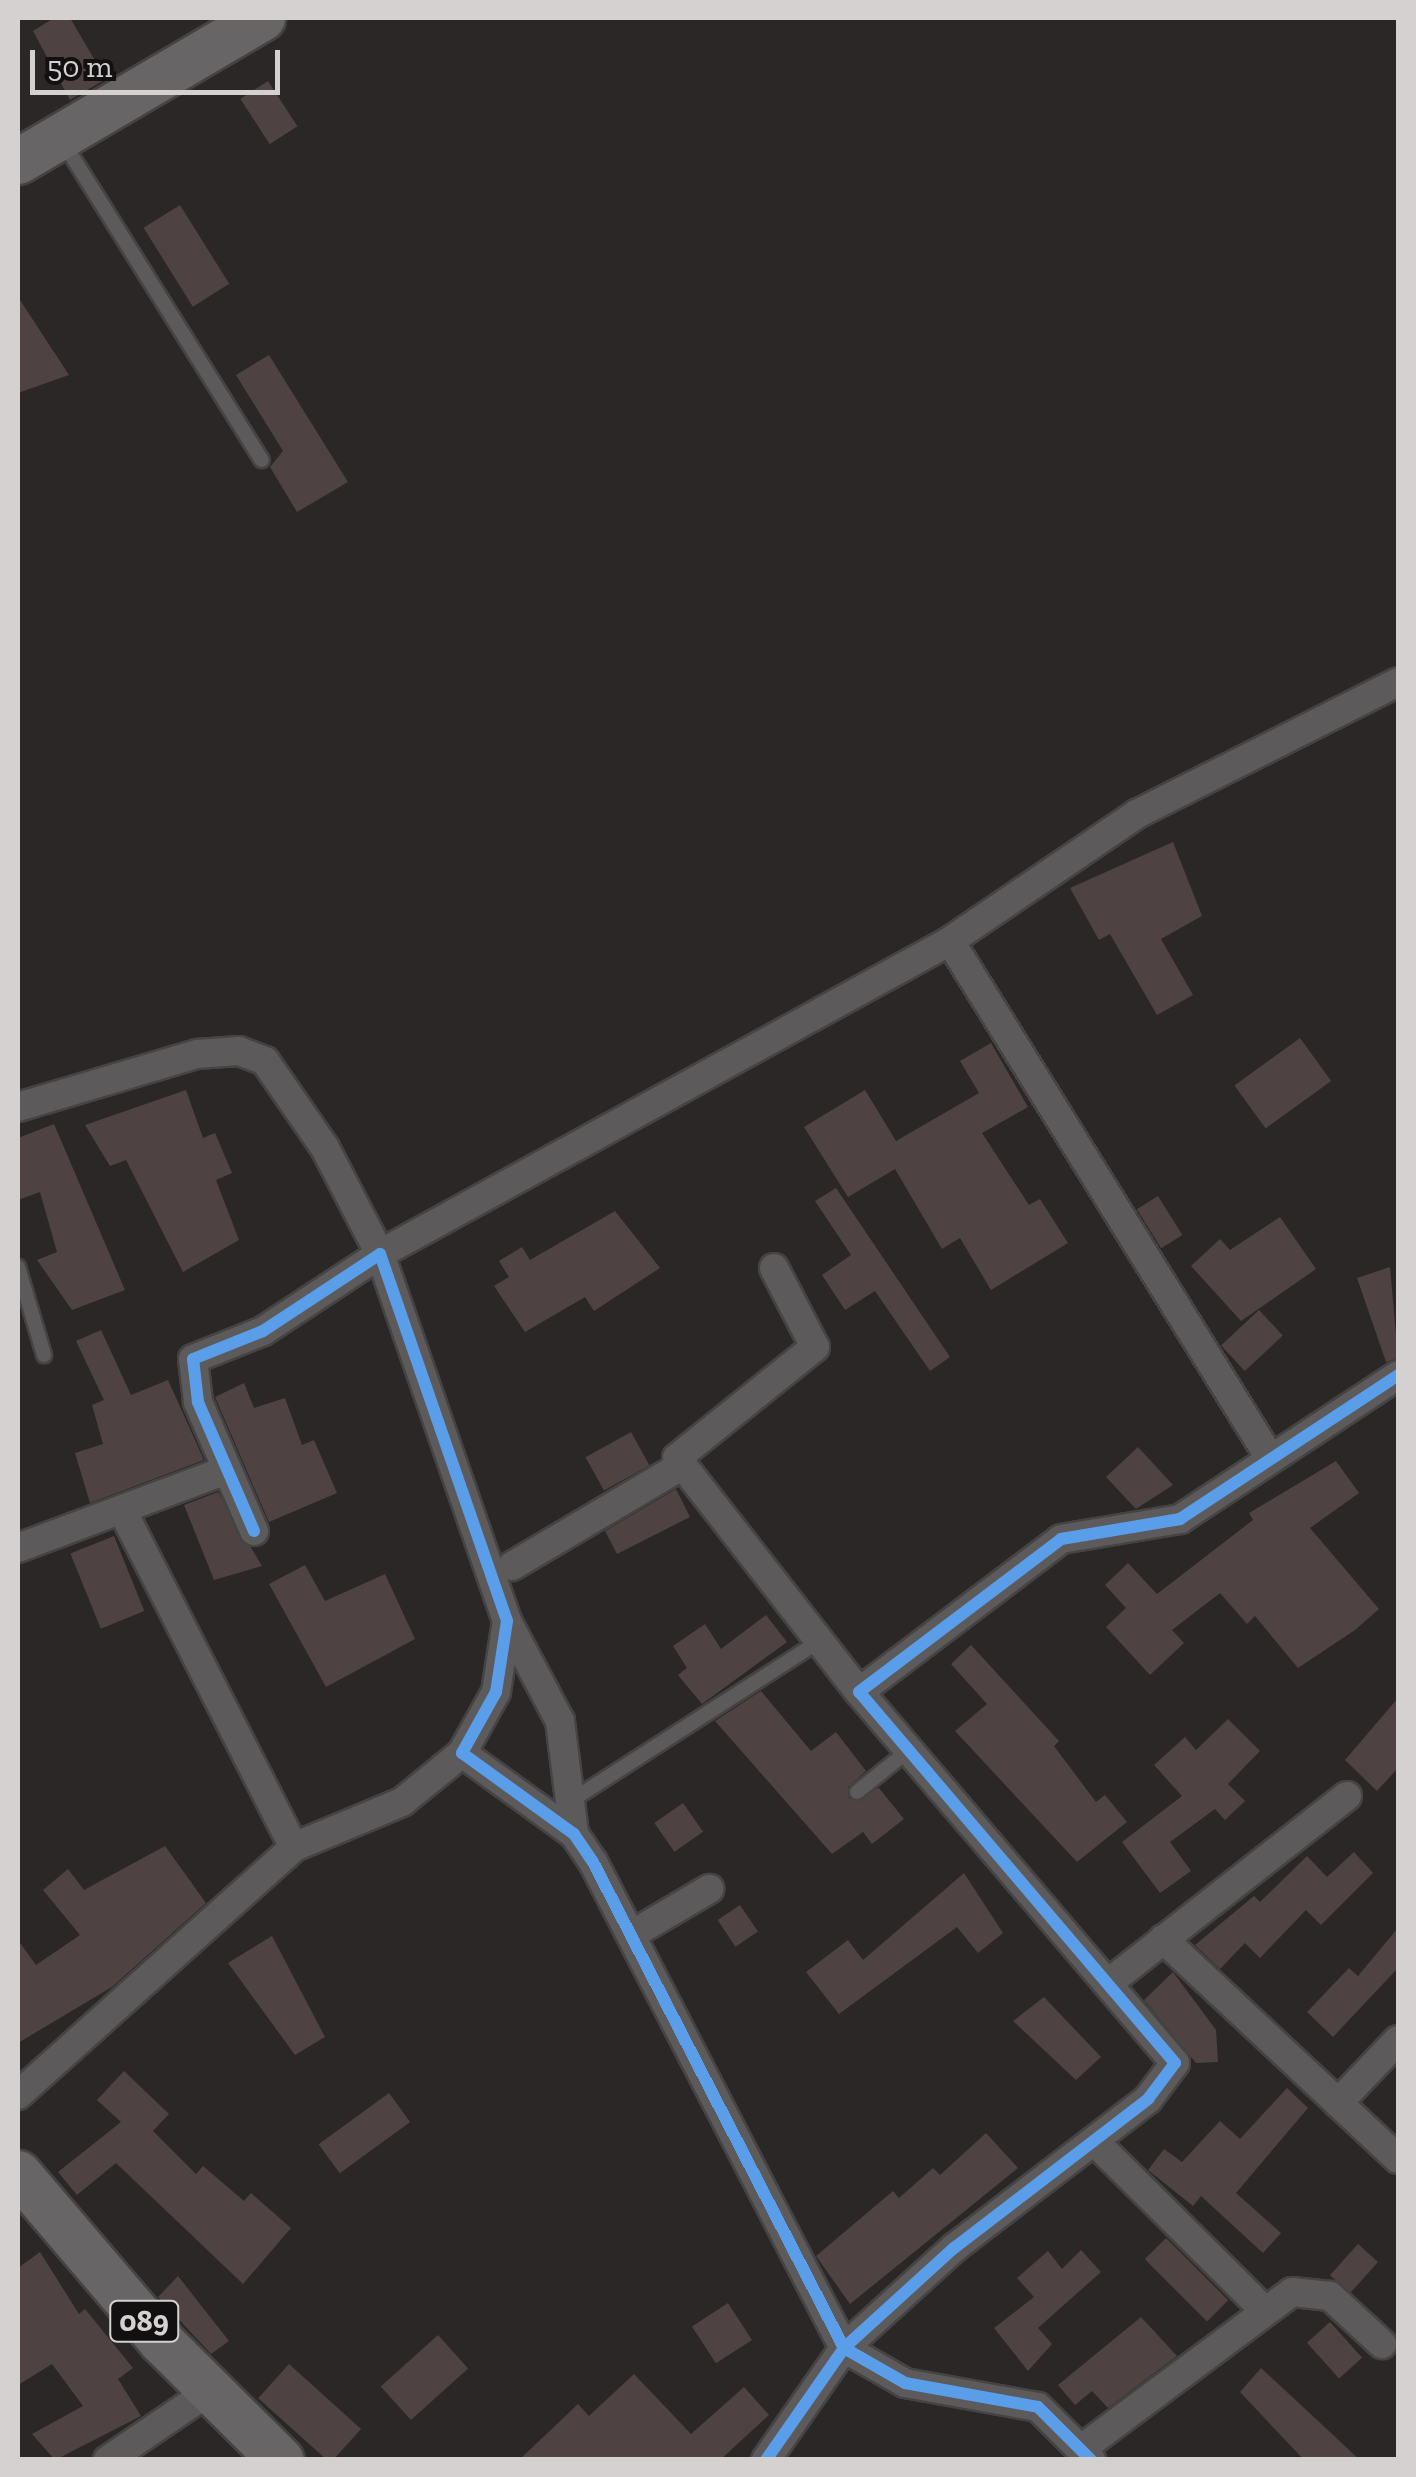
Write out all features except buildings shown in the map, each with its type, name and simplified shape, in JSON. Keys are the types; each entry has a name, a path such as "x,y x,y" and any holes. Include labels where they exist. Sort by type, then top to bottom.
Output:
{"main road":[{"path":"18,161 262,18"},
{"name":"089","path":"22,2189 281,2460"}],"street":[{"path":"254,1532 198,1402 193,1359 263,1331 380,1254 950,942 1137,814 1398,682"},
{"path":"950,942 1270,1458"},
{"path":"18,1107 197,1054 239,1051 265,1062 325,1148 380,1254 506,1621 560,1722 574,1834"},
{"path":"766,2460 844,2348 954,2248 1095,2142 1175,2062 1111,1981 818,1642 680,1466 680,1451 815,1347 774,1268"},
{"path":"860,1692 1061,1538 1180,1520 1398,1375"},
{"path":"512,1566 680,1466"},
{"path":"18,1548 227,1470"},
{"path":"123,1512 294,1846"},
{"path":"18,2095 294,1846 402,1802 462,1753 496,1692 506,1621"},
{"path":"462,1753 574,1834 631,1935 844,2348 905,2383 1038,2408 1087,2453 1261,2307 1292,2292 1330,2296 1382,2344"},
{"path":"1111,1981 1347,1796"},
{"path":"631,1935 709,1889"},
{"path":"1163,1939 1398,2159"},
{"path":"1338,2103 1398,2040"},
{"path":"1095,2142 1261,2307"},
{"path":"108,2460 211,2390"}],"lane":[{"path":"60,137 262,460"},
{"path":"18,1267 44,1355"},
{"path":"572,1800 818,1642"},
{"path":"857,1792 909,1750"}],"cycle path":[{"path":"254,1531 198,1402 193,1359 263,1331 380,1254 507,1621 496,1692 462,1753 574,1834 593,1862 844,2348 905,2383 1038,2407 1091,2460"},
{"path":"766,2460 844,2348 954,2248 1148,2099 1175,2063 859,1692 1061,1539 1180,1519 1398,1375"}]}
